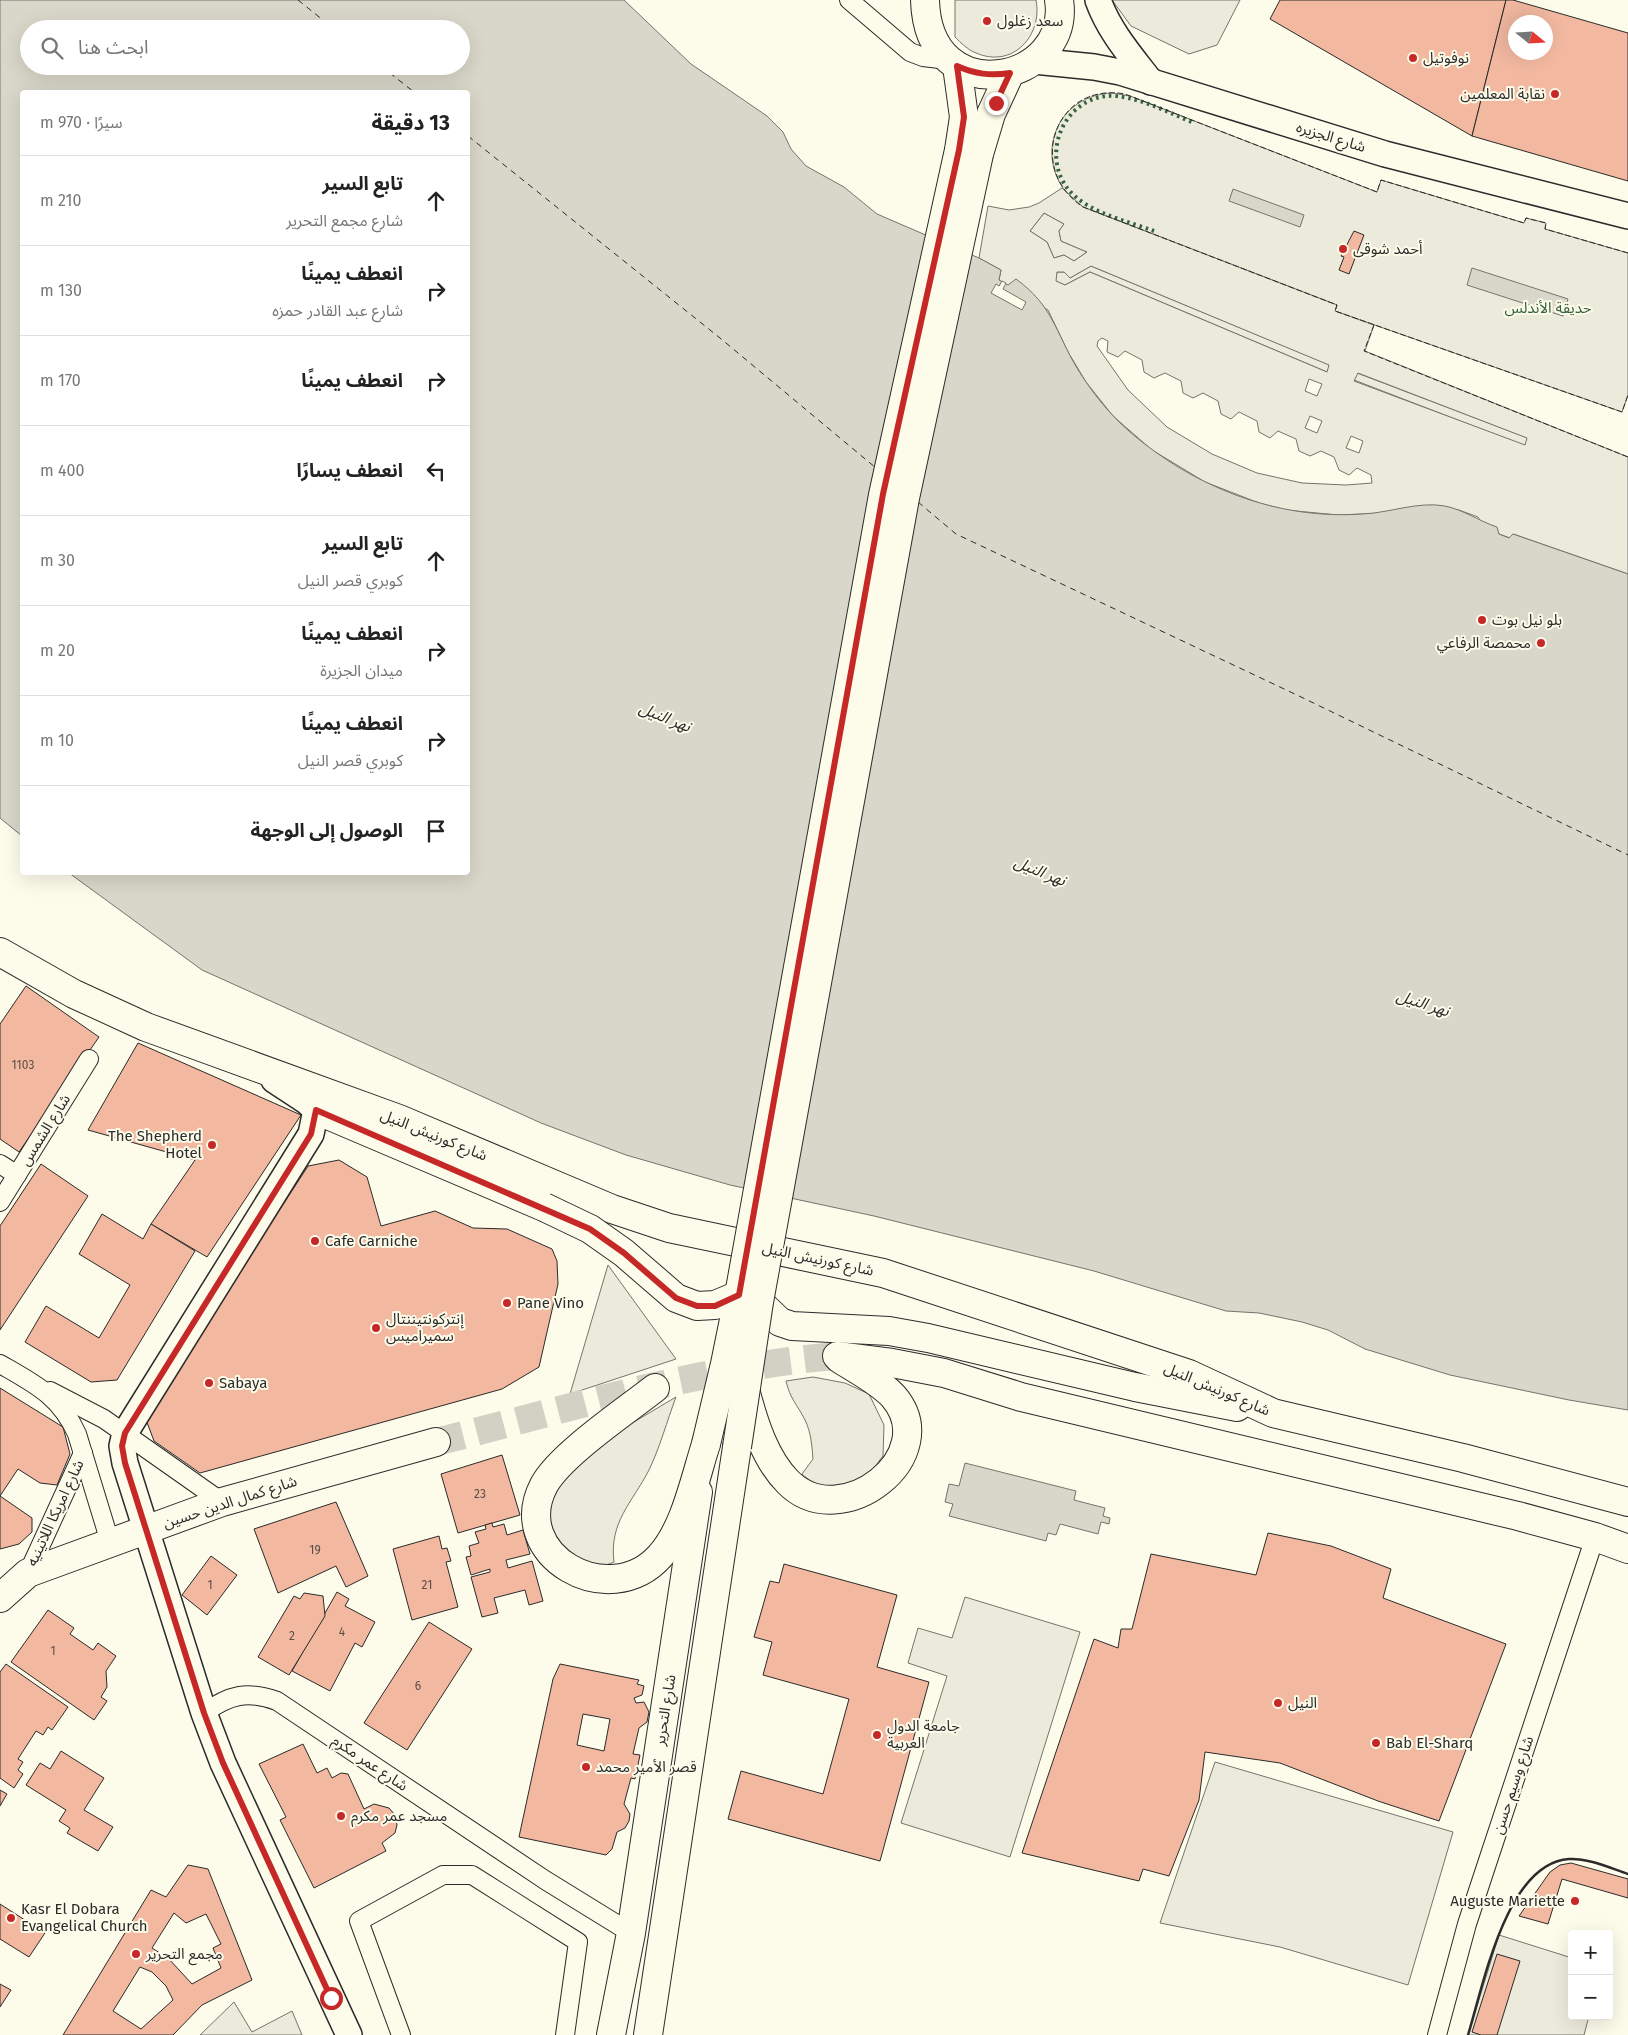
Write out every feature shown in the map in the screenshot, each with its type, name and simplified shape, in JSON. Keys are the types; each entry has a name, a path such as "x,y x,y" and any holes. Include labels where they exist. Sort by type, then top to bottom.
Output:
{"main road":[{"path":"925,0 926,21 934,42 953,63 973,73 992,76 1010,73 1034,61 1048,46 1057,27 1060,7 1059,0"},
{"path":"953,63 969,152"},
{"path":"648,2035 746,1393 749,1299 883,494 969,152 991,114 1010,73"},
{"name":"شارع كورنيش النيل","path":"0,952 74,994 146,1027 399,1119 612,1209 669,1228 816,1258 910,1281 1189,1374 1273,1413 1463,1458 1626,1502"},
{"path":"316,1110 590,1229 624,1253 676,1298 697,1306 715,1306 749,1299 780,1322 792,1326 889,1331 928,1338 1135,1387 1273,1413"},
{"path":"655,1388 566,1460 544,1485 537,1509 539,1533 549,1550 569,1570 593,1579 618,1579 643,1570 660,1556 673,1536 685,1510 706,1444 725,1364 749,1299"},
{"path":"746,1393 762,1440 788,1482 808,1494 830,1499 853,1497 874,1488 891,1472 902,1452 907,1430 902,1412 893,1396 837,1356 892,1363 944,1374 1022,1397 1518,1516 1595,1537 1628,1549"},
{"path":"1306,1465 1316,1424"},
{"name":"شارع كمال الدين حسين","path":"28,1573 222,1502 436,1442"},
{"name":"شارع التحرير","path":"611,2035 631,1933 706,1444"},
{"path":"0,1598 28,1573"}],"street":[{"path":"849,0 910,52 923,57 953,63"},
{"path":"1098,0 1103,14 1123,47 1151,82"},
{"name":"شارع الجزيره","path":"1034,61 1094,66 1385,154 1628,216"},
{"name":"شارع الشمس","path":"0,1202 89,1059"},
{"path":"255,1067 306,1101 316,1110 311,1134 125,1433 122,1446 125,1463 204,1713 223,1763 349,2035"},
{"path":"0,1164 17,1175"},
{"name":"شارع امريكا اللاتينيه","path":"0,1364 40,1387 56,1400 70,1419 110,1542"},
{"path":"40,1387 82,1406 125,1433 222,1502"},
{"name":"شارع امريكا اللاتينيه","path":"28,1573 82,1453"},
{"name":"شارع وسيم حسن","path":"1437,2035 1467,1924 1595,1537"},
{"name":"شارع عمر مكرم","path":"204,1713 220,1701 243,1695 266,1697 277,1701 545,1880 631,1933"},
{"path":"401,2035 358,1921 443,1875 472,1875 578,1942 565,2035"},
{"path":"331,1998 340,2035"}],"green space":[{"path":"955,0 1036,0 1037,13 1035,25 1030,36 1022,46 1013,52 1002,56 989,57 976,53 955,37"},
{"path":"1112,0 1240,0 1217,45 1189,54 1131,26"},
{"name":"حديقة الأندلس","path":"1112,93 1130,96 1377,192 1381,180 1524,223 1526,218 1546,223 1545,229 1628,253 1628,395 1622,412 1335,311 1337,305 1083,207 1066,192 1056,175 1052,157 1054,138 1061,121 1073,107 1090,97"},
{"path":"1044,213 1064,224 1059,231 1061,241 1087,252 1074,261 1064,255 1054,258 1047,242 1030,231"},
{"path":"1091,266 1330,365 1327,372 1090,272 1065,285 1055,281 1057,272 1064,272 1070,278"},
{"path":"1357,373 1528,438 1525,446 1354,380"},
{"path":"608,1265 676,1359 570,1394"},
{"path":"813,1377 845,1383 869,1394 884,1425 883,1456 863,1479 847,1486 823,1486 802,1474 813,1459 811,1439 807,1425 786,1381"},
{"path":"676,1397 649,1470 618,1524 613,1548 614,1562 601,1567 578,1559 555,1539 548,1511 560,1480 612,1435"},
{"path":"965,1597 1080,1632 1010,1857 901,1823 947,1676 908,1663 918,1628 952,1638"},
{"path":"1215,1762 1453,1832 1408,1985 1280,1947 1160,1923"},
{"path":"1499,1935 1568,1957 1568,2020 1588,2020 1584,2035 1468,2035"}],"shaded area":[{"path":"1062,188 1083,207 1337,305 1335,311 1374,325 1365,351 1628,457 1628,574 1513,534 1510,538 1499,534 1496,527 1481,522 1478,517 1459,510 1338,515 1286,510 1259,503 1205,482 1152,450 1113,416 1086,382 1068,352 1048,310 999,280 1001,270 979,258 988,206 1009,210 1029,207 1039,203","holes":["1044,213 1064,224 1059,231 1061,241 1087,252 1074,261 1064,255 1054,258 1047,242 1030,231","1091,266 1329,365 1327,372 1090,272 1065,285 1056,281 1057,272 1064,272 1070,278","1102,338 1108,341 1107,352 1118,357 1125,351 1142,360 1144,372 1154,378 1165,373 1181,381 1183,393 1193,398 1203,393 1218,401 1221,414 1231,419 1239,412 1257,421 1259,432 1270,438 1278,431 1296,439 1299,451 1310,456 1321,451 1334,457 1339,470 1349,475 1357,468 1371,475 1372,483 1346,485 1302,483 1257,473 1212,454 1167,427 1128,390 1097,346 1098,341","1358,373 1527,438 1525,445 1354,381","1309,379 1322,384 1317,396 1305,391","1310,416 1322,421 1317,433 1305,428","1351,436 1363,441 1359,453 1346,448"]},
{"path":"234,2002 252,2032 292,2011 302,2035 200,2035"}],"water":[{"name":"نهر النيل","path":"0,0 624,0 691,64 767,116 783,132 791,149 806,166 844,187 877,214 979,258 1001,270 999,280 1008,285 1016,279 1028,289 1046,309 1077,368 1094,394 1130,432 1155,452 1181,469 1209,484 1238,496 1268,505 1299,511 1330,514 1362,514 1414,506 1445,506 1459,510 1497,527 1499,534 1509,538 1513,534 1628,574 1628,1410 1569,1400 1450,1375 1365,1349 1328,1330 1302,1322 1259,1313 1226,1311 1094,1271 874,1216 730,1185 626,1155 541,1123 202,970 72,875 470,875 470,90 20,90 20,834 0,818"},
{"path":"1233,189 1304,215 1300,227 1229,201"},
{"path":"1472,268 1568,299 1563,316 1467,285"},
{"path":"965,1463 1076,1491 1074,1500 1105,1508 1103,1516 1110,1518 1109,1524 1101,1522 1098,1534 1060,1524 1056,1535 1048,1533 1046,1541 949,1516 953,1504 945,1502 949,1484 959,1486"}],"pier":[{"path":"1002,281 1006,283 1003,289 1026,302 1022,310 991,293 996,284 999,286"}],"building":[{"name":"نوفوتيل","path":"1280,0 1506,0 1472,136 1270,19"},
{"name":"نقابة المعلمين","path":"1506,0 1513,0 1628,33 1628,181 1472,136"},
{"path":"1354,231 1364,235 1349,274 1339,270 1344,257 1341,256"},
{"path":"26,986 99,1037 19,1152 0,1139 0,1024"},
{"name":"The Shepherd Hotel","path":"138,1043 301,1115 207,1257 151,1224 195,1160 88,1130"},
{"name":"إنتركونتيننتال سميراميس","path":"339,1160 367,1177 381,1226 435,1211 473,1228 507,1229 552,1249 557,1261 558,1284 539,1367 502,1389 200,1473 154,1441 145,1417 308,1166"},
{"path":"41,1164 88,1196 0,1330 0,1226"},
{"path":"102,1214 143,1239 151,1224 195,1251 117,1380 91,1382 25,1342 46,1306 99,1338 130,1285 79,1254"},
{"path":"0,1388 63,1427 70,1454 57,1485 40,1483 18,1469 0,1496"},
{"path":"502,1455 520,1515 458,1533 441,1474"},
{"path":"0,1496 32,1518 32,1532 19,1544 0,1549"},
{"path":"336,1502 368,1576 346,1587 336,1566 278,1593 254,1529"},
{"path":"492,1523 493,1527 504,1524 507,1535 523,1530 530,1554 506,1560 508,1568 532,1561 543,1601 529,1605 525,1590 494,1598 498,1613 482,1617 471,1577 490,1572 490,1569 471,1575 466,1557 471,1556 469,1546 479,1543 475,1532 486,1529 485,1525"},
{"name":"النيل","path":"1268,1533 1331,1546 1391,1569 1383,1598 1506,1644 1439,1821 1378,1801 1280,1763 1205,1752 1199,1800 1169,1876 1143,1869 1139,1881 1022,1853 1094,1639 1118,1648 1121,1629 1132,1629 1151,1554 1256,1575"},
{"path":"439,1536 442,1549 447,1548 451,1561 446,1562 458,1607 412,1620 393,1549"},
{"path":"211,1556 237,1575 207,1615 182,1595"},
{"name":"جامعة الدول العربية","path":"784,1564 897,1595 877,1667 929,1682 880,1861 728,1819 741,1771 823,1794 849,1699 763,1675 772,1642 754,1637 770,1581 779,1583"},
{"path":"337,1592 349,1599 345,1606 375,1622 362,1647 355,1643 330,1691 292,1671"},
{"path":"304,1593 323,1596 325,1616 289,1675 258,1657 294,1596 300,1599"},
{"path":"48,1610 74,1628 70,1634 93,1650 98,1643 116,1656 106,1671 107,1687 101,1697 107,1701 94,1720 11,1662"},
{"path":"429,1622 472,1649 407,1750 364,1723"},
{"path":"6,1664 68,1707 52,1730 48,1727 43,1735 36,1731 18,1759 23,1762 18,1770 23,1774 14,1788 0,1778 0,1672"},
{"name":"قصر الأمير محمد","path":"560,1664 639,1680 637,1684 644,1686 642,1695 634,1698 636,1703 644,1702 649,1712 647,1722 639,1728 633,1754 640,1755 635,1779 631,1778 624,1804 630,1814 629,1821 625,1828 617,1832 612,1849 606,1855 519,1837 553,1679","holes":["583,1714 610,1719 604,1751 577,1745"]},
{"name":"مسجد عمر مكرم","path":"303,1744 317,1773 327,1768 332,1778 341,1773 348,1774 364,1809 374,1804 389,1808 395,1815 397,1825 395,1833 382,1843 386,1851 314,1888 280,1820 286,1817 259,1764"},
{"path":"61,1751 104,1778 84,1810 113,1827 98,1851 67,1833 70,1828 59,1821 66,1810 26,1785 40,1763 50,1769"},
{"path":"0,1790 7,1794 0,1806"},
{"path":"1571,1863 1628,1879 1628,1898 1562,1879 1548,1924 1519,1916 1550,1872 1560,1865"},
{"name":"مجمع التحرير","path":"188,1865 208,1869 252,1980 202,2005 173,2035 63,2035 151,1890 166,1897","holes":["174,1913 186,1923 206,1914 221,1944 213,1948 221,1968 192,1984 169,1959 152,1948","140,1967 152,1972 166,1986 173,2000 141,2029 113,2011"]},
{"name":"Kasr El Dobara Evangelical Church","path":"0,1904 45,1933 29,1957 0,1939"},
{"path":"1497,1954 1520,1961 1497,2035 1481,2035 1472,2032"},
{"path":"0,1984 11,1990 0,2007"}],"ferry route":[{"path":"298,0 323,20"},
{"path":"392,75 411,90"},
{"path":"470,138 720,338 876,468"},
{"path":"918,502 956,534 1299,696 1628,855"}],"tunnel":[{"path":"436,1442 685,1379 786,1361 837,1356"}],"hedge":[{"path":"1154,231 1104,214 1077,198 1065,185 1058,170 1056,153 1059,137 1065,122 1076,110 1090,101 1107,96 1140,101 1194,123"}],"fence":[{"path":"1628,253 1545,229 1546,223 1526,218 1524,223 1381,180 1377,192 1125,94 1101,94 1081,101 1066,114 1056,131 1052,151 1055,171 1065,191 1083,207 1337,305 1335,311 1622,412 1628,395"},
{"path":"1374,325 1364,351 1628,457"}],"wall":[{"path":"1468,2035 1500,1930 1513,1904 1529,1881 1547,1866 1569,1859 1591,1862 1628,1874"}],"place":[{"name":"سعد زغلول","path":"987,21"},
{"name":"نوفوتيل","path":"1413,58"},
{"name":"نقابة المعلمين","path":"1555,94"},
{"name":"أحمد شوقى","path":"1343,249"},
{"name":"بلو نيل بوت","path":"1482,620"},
{"name":"محمصة الرفاعي","path":"1541,643"},
{"name":"The Shepherd Hotel","path":"212,1145"},
{"name":"Cafe Carniche","path":"315,1241"},
{"name":"Pane Vino","path":"507,1303"},
{"name":"إنتركونتيننتال سميراميس","path":"376,1328"},
{"name":"Sabaya","path":"209,1383"},
{"name":"النيل","path":"1278,1703"},
{"name":"جامعة الدول العربية","path":"877,1735"},
{"name":"Bab El-Sharq","path":"1376,1743"},
{"name":"قصر الأمير محمد","path":"586,1767"},
{"name":"مسجد عمر مكرم","path":"341,1816"},
{"name":"Auguste Mariette","path":"1575,1901"},
{"name":"Kasr El Dobara Evangelical Church","path":"11,1918"},
{"name":"مجمع التحرير","path":"136,1954"}],"route":[{"path":"331,1998 223,1763 204,1713 125,1463 122,1446 125,1433 311,1134 316,1110 590,1229 624,1253 676,1298 697,1306 715,1306 739,1295 883,494 959,150 964,117 957,66 973,73 992,76 1010,73 996,103"}]}
